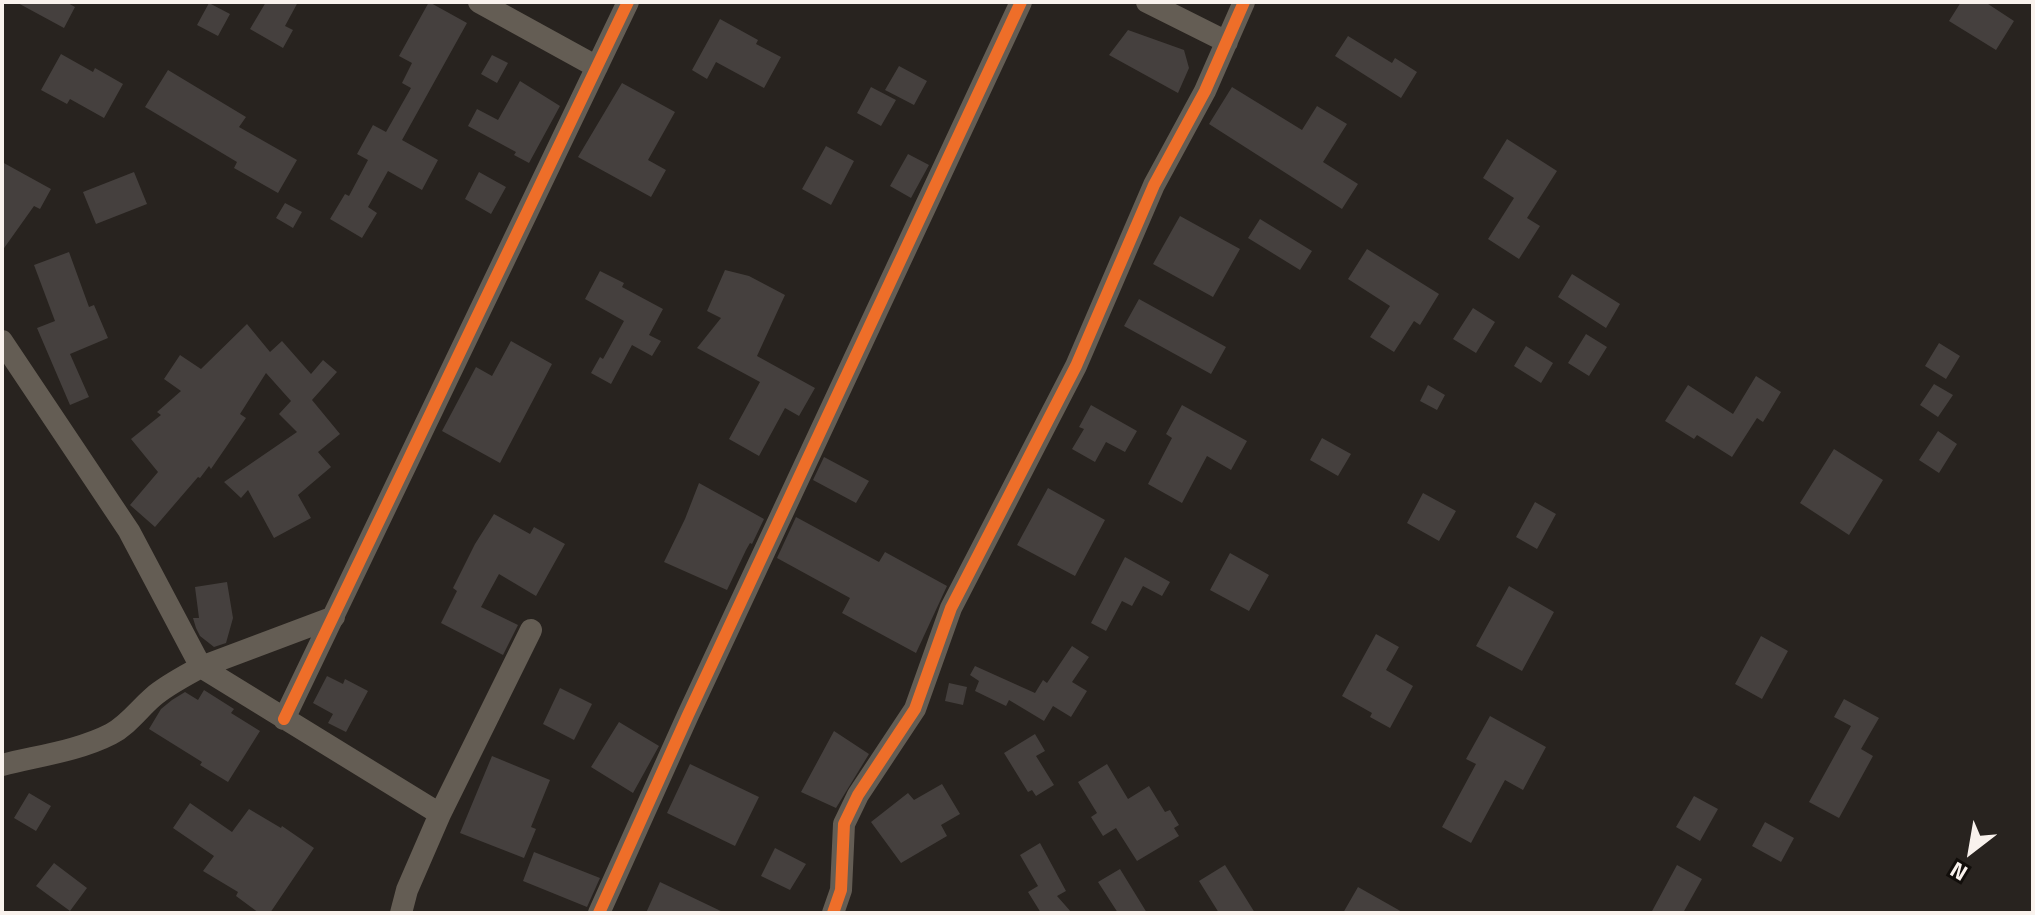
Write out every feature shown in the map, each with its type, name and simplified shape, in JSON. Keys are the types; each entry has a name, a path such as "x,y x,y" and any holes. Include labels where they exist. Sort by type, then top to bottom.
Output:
{"street":[{"path":"479,2 597,67"},
{"path":"284,719 628,2"},
{"path":"599,913 688,715 1021,2"},
{"path":"1147,2 1227,42"},
{"path":"833,913 841,890 844,824 858,795 915,709 951,608 1076,366 1154,185 1205,91 1244,2"},
{"path":"2,341 129,531 201,667 440,814"},
{"path":"2,765 109,735 126,725 154,695 201,667 334,617"},
{"path":"401,913 407,890 440,814 531,630"}],"building":[{"path":"16,2 66,2 75,7 64,28"},
{"path":"266,2 298,2 285,26 293,30 283,48 250,29"},
{"path":"429,2 467,23 402,140 438,160 422,190 388,171 368,207 377,213 362,238 330,219 345,194 349,196 368,160 357,154 373,125 386,132 411,88 402,83 412,63 399,56"},
{"path":"1961,2 1985,2 2014,21 1996,50 1949,21"},
{"path":"209,3 230,14 218,36 197,25"},
{"path":"720,19 781,57 764,88 716,62 707,79 692,70"},
{"path":"1128,30 1184,50 1189,68 1178,93 1109,55"},
{"path":"1348,36 1392,63 1395,58 1417,72 1401,98 1335,56"},
{"path":"61,54 123,84 104,118 70,99 67,104 41,90"},
{"path":"492,55 508,63 497,83 481,74"},
{"path":"899,66 927,81 914,105 885,90"},
{"path":"168,70 246,117 239,127 297,160 278,193 234,168 237,162 145,107"},
{"path":"520,81 560,106 529,163 514,155 516,152 468,126 477,109 498,120"},
{"path":"622,83 675,112 648,160 666,170 651,197 578,157"},
{"path":"871,87 896,100 881,126 857,113"},
{"path":"1232,87 1302,130 1317,106 1347,124 1323,162 1358,184 1342,209 1209,124"},
{"path":"1507,139 1557,171 1527,218 1540,226 1519,259 1488,239 1514,198 1483,178"},
{"path":"826,146 854,161 831,205 802,189"},
{"path":"908,154 929,165 911,198 890,186"},
{"path":"2,162 51,189 40,209 34,206 2,251"},
{"path":"134,172 147,204 96,224 83,192"},
{"path":"479,172 506,187 491,214 465,199"},
{"path":"285,203 302,212 293,228 276,218"},
{"path":"1180,216 1240,249 1213,297 1153,264"},
{"path":"1260,219 1312,251 1300,270 1248,238"},
{"path":"1367,249 1439,294 1420,325 1414,321 1394,352 1370,337 1390,306 1348,279"},
{"path":"69,252 89,307 94,305 108,338 70,354 89,397 70,405 37,328 55,321 34,265"},
{"path":"725,270 749,276 785,295 757,356 815,388 799,416 785,408 759,456 729,439 760,382 697,348 721,318 707,311"},
{"path":"600,271 663,309 649,335 661,341 652,356 632,345 611,384 591,373 600,357 603,359 624,321 585,299"},
{"path":"1572,274 1620,304 1606,328 1558,297"},
{"path":"1139,299 1226,347 1211,374 1124,326"},
{"path":"1473,308 1495,322 1476,353 1453,339"},
{"path":"247,324 270,352 282,341 311,374 323,360 337,372 312,400 340,434 318,452 331,467 298,495 311,518 274,538 248,490 241,498 224,482 297,432 279,414 291,401 266,373 240,414 246,418 211,469 209,466 198,477 155,527 130,505 158,472 131,439 161,415 157,412 181,391 164,379 180,355 201,369"},
{"path":"1586,334 1607,347 1589,376 1568,363"},
{"path":"511,341 552,364 500,463 442,431 476,367 492,376"},
{"path":"1939,343 1960,356 1946,379 1925,366"},
{"path":"1526,346 1553,363 1541,383 1514,366"},
{"path":"1756,376 1781,392 1763,422 1757,418 1732,457 1697,435 1694,439 1665,421 1688,385 1733,414"},
{"path":"1934,384 1953,395 1938,417 1920,405"},
{"path":"1428,385 1445,395 1437,410 1420,401"},
{"path":"1091,405 1137,431 1125,452 1106,442 1095,462 1072,449 1084,429 1079,427"},
{"path":"1182,405 1247,441 1231,470 1207,456 1182,503 1148,484 1172,438 1166,434"},
{"path":"1938,431 1957,444 1939,473 1919,460"},
{"path":"1322,438 1351,454 1338,476 1310,460"},
{"path":"1834,449 1883,480 1849,535 1800,503"},
{"path":"824,457 869,481 856,503 813,480"},
{"path":"699,483 764,519 727,590 664,562"},
{"path":"1048,488 1105,520 1075,576 1017,545"},
{"path":"1423,493 1456,511 1439,541 1407,523"},
{"path":"1535,502 1556,514 1537,549 1516,537"},
{"path":"494,514 530,534 534,527 565,544 536,596 499,574 481,607 518,625 503,655 441,623 457,591 453,588"},
{"path":"796,517 879,562 885,552 947,586 916,653 842,613 850,598 777,558"},
{"path":"1230,553 1269,575 1249,611 1210,590"},
{"path":"1125,557 1170,582 1162,596 1143,586 1132,606 1122,601 1106,631 1091,623"},
{"path":"227,582 233,618 226,643 214,647 200,636 196,628 193,618 199,618 195,587"},
{"path":"1509,586 1554,612 1522,671 1476,646"},
{"path":"1376,634 1399,647 1386,670 1413,686 1390,728 1370,717 1372,713 1342,696"},
{"path":"1761,636 1788,651 1762,699 1735,684"},
{"path":"1072,646 1089,657 1072,682 1087,691 1071,717 1053,706 1044,721 1009,700 1006,706 975,691 979,681 970,675 975,666 1035,693 1043,680 1047,683"},
{"path":"327,676 343,684 345,679 368,691 346,732 328,723 333,714 313,703"},
{"path":"949,683 967,687 963,705 945,701"},
{"path":"560,688 592,704 574,740 543,724"},
{"path":"204,690 234,709 231,713 260,731 228,782 149,729 161,709 172,700 185,692 198,700"},
{"path":"1844,699 1879,718 1861,749 1873,756 1839,818 1809,802 1851,726 1834,717"},
{"path":"1490,716 1546,747 1523,790 1505,780 1471,843 1442,827 1476,764 1466,759"},
{"path":"619,722 659,746 633,793 591,767"},
{"path":"834,731 869,754 836,808 801,792"},
{"path":"1035,734 1045,751 1036,756 1054,785 1036,796 1032,790 1028,792 1004,753"},
{"path":"492,756 550,780 531,827 536,829 524,858 460,833"},
{"path":"690,764 759,797 735,846 667,813"},
{"path":"1107,764 1128,799 1149,786 1165,812 1170,810 1179,825 1174,828 1179,836 1137,861 1116,828 1103,836 1091,817 1097,813 1078,782"},
{"path":"942,784 960,814 941,825 947,836 901,863 871,822 908,793 914,800"},
{"path":"29,793 51,806 36,831 14,818"},
{"path":"1694,796 1718,809 1700,841 1676,827"},
{"path":"190,803 232,832 249,809 282,826 314,848 270,913 259,913 236,896 238,892 203,871 214,856 173,828"},
{"path":"1765,822 1794,838 1781,862 1752,846"},
{"path":"1040,843 1066,891 1057,896 1072,913 1041,913 1028,892 1038,886 1020,855"},
{"path":"775,848 806,864 790,890 761,876"},
{"path":"534,852 600,878 587,907 523,881"},
{"path":"54,863 87,888 70,911 36,886"},
{"path":"1225,865 1255,913 1219,913 1199,881"},
{"path":"1677,865 1702,879 1683,913 1651,913"},
{"path":"1120,869 1147,913 1118,913 1098,882"},
{"path":"660,882 725,913 646,913"},
{"path":"1358,887 1404,913 1343,913"}],"cycle path":[{"path":"284,719 628,2"},
{"path":"599,913 688,715 1021,2"},
{"path":"833,913 841,890 844,824 858,795 915,709 951,608 1076,366 1154,185 1205,91 1244,2"}]}
